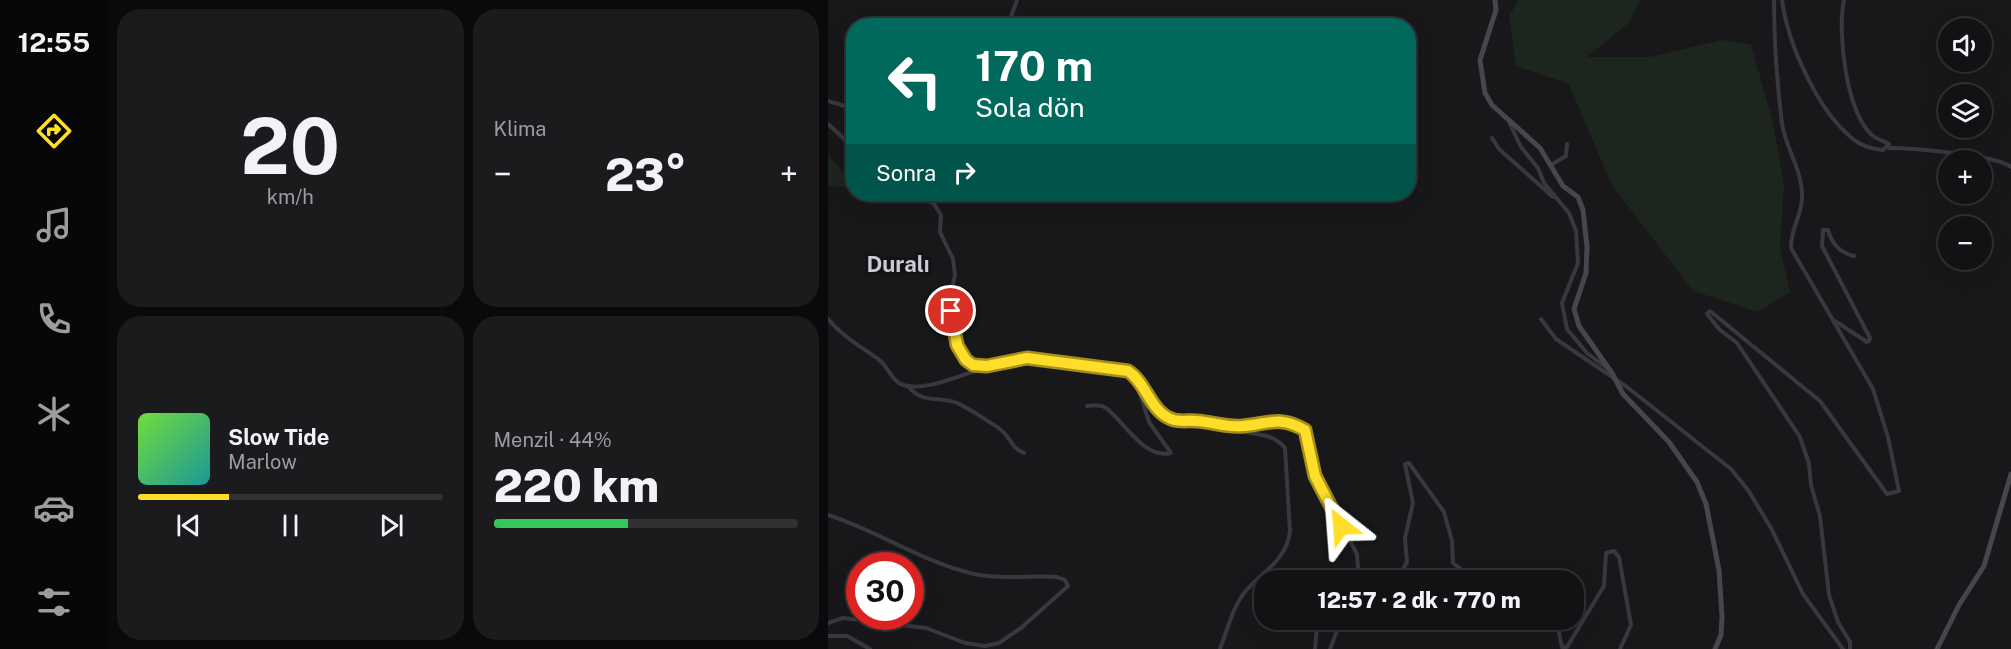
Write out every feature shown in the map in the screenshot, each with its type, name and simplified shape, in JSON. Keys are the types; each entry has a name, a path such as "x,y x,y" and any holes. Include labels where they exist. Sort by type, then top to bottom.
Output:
{"street":[{"path":"1008,18 1014,11 1017,0"},
{"path":"1495,0 1496,10 1480,60 1485,93 1492,105 1540,148 1563,186 1578,197 1583,210 1587,247 1586,273 1574,309 1579,326 1612,373 1623,394 1642,417 1670,442 1697,482 1706,504 1719,570 1721,636 1714,649"},
{"path":"1774,0 1774,60 1783,125 1796,164 1802,199 1792,232 1791,248 1831,320 1865,374 1876,399 1899,491 1887,494 1820,401 1763,352 1710,311 1707,314 1719,329 1737,343 1800,437 1809,465 1811,485 1820,516 1829,595 1838,622 1850,642 1850,649"},
{"path":"1782,0 1797,54 1827,110 1854,141 1876,149 1954,153 2001,162 2011,167"},
{"path":"1844,0 1841,16 1845,71 1866,127 1873,136 1889,144 1889,148"},
{"path":"828,101 846,107"},
{"path":"1507,119 1521,147 1538,168 1544,183 1555,199"},
{"path":"828,124 846,141"},
{"path":"1492,138 1499,149 1569,213 1576,231 1578,262 1562,303 1562,315 1576,341 1612,373"},
{"path":"1551,165 1566,156 1567,144"},
{"path":"926,201 938,209 942,219 940,232 943,242 953,259 955,282 949,301 957,345 966,360 973,365 987,366"},
{"path":"1831,320 1867,342 1869,341 1870,338 1822,246 1823,230 1828,230 1831,240 1839,249 1854,256"},
{"path":"828,319 850,341 882,362 899,383 909,387 935,384 987,366 1027,358 1128,371 1134,375 1164,416 1179,421 1227,426 1244,426 1272,420 1289,422 1305,430 1315,476 1357,554 1357,570"},
{"path":"1540,319 1556,339 1705,447 1737,476 1771,528 1803,594 1843,649"},
{"path":"1087,406 1100,405 1106,408 1136,439 1156,451 1172,453 1149,422 1134,375"},
{"path":"909,387 915,395 921,398 959,403 1000,429 1013,447 1024,453"},
{"path":"1220,649 1243,595 1282,556 1288,544 1290,531 1285,448 1270,436 1237,432 1227,426"},
{"path":"1403,570 1407,562 1405,538 1413,503 1412,490 1405,470 1405,464 1409,463 1444,512 1452,541 1452,563 1461,570"},
{"path":"1937,649 1959,605 1984,566 2011,474"},
{"path":"828,515 872,532 921,556 971,573 1059,578 1068,586 1021,628 999,643 985,646 965,643 926,628 843,618 828,623"},
{"path":"1584,619 1604,586 1606,553 1610,550 1614,551 1619,557 1631,625 1620,649"},
{"path":"1315,649 1317,630"},
{"path":"1330,649 1338,630"},
{"path":"1556,630 1562,647 1567,647 1577,630"},
{"path":"828,636 847,636 870,649"}],"shaded area":[{"path":"1519,0 1640,0 1630,22 1587,57 1650,57 1722,40 1751,45 1772,118 1784,184 1780,247 1790,292 1758,312 1693,291 1611,184 1569,84 1516,66 1509,16"},
{"path":"828,155 846,177 846,187 828,186"}],"district":[{"name":"Duralı","path":"898,264"}],"route":[{"path":"951,311 952,329 957,345 966,360 973,365 987,366 1027,358 1048,363 1128,371 1139,381 1148,397 1164,416 1173,420 1244,426 1272,420 1296,425 1305,430 1315,476 1341,526"}]}
